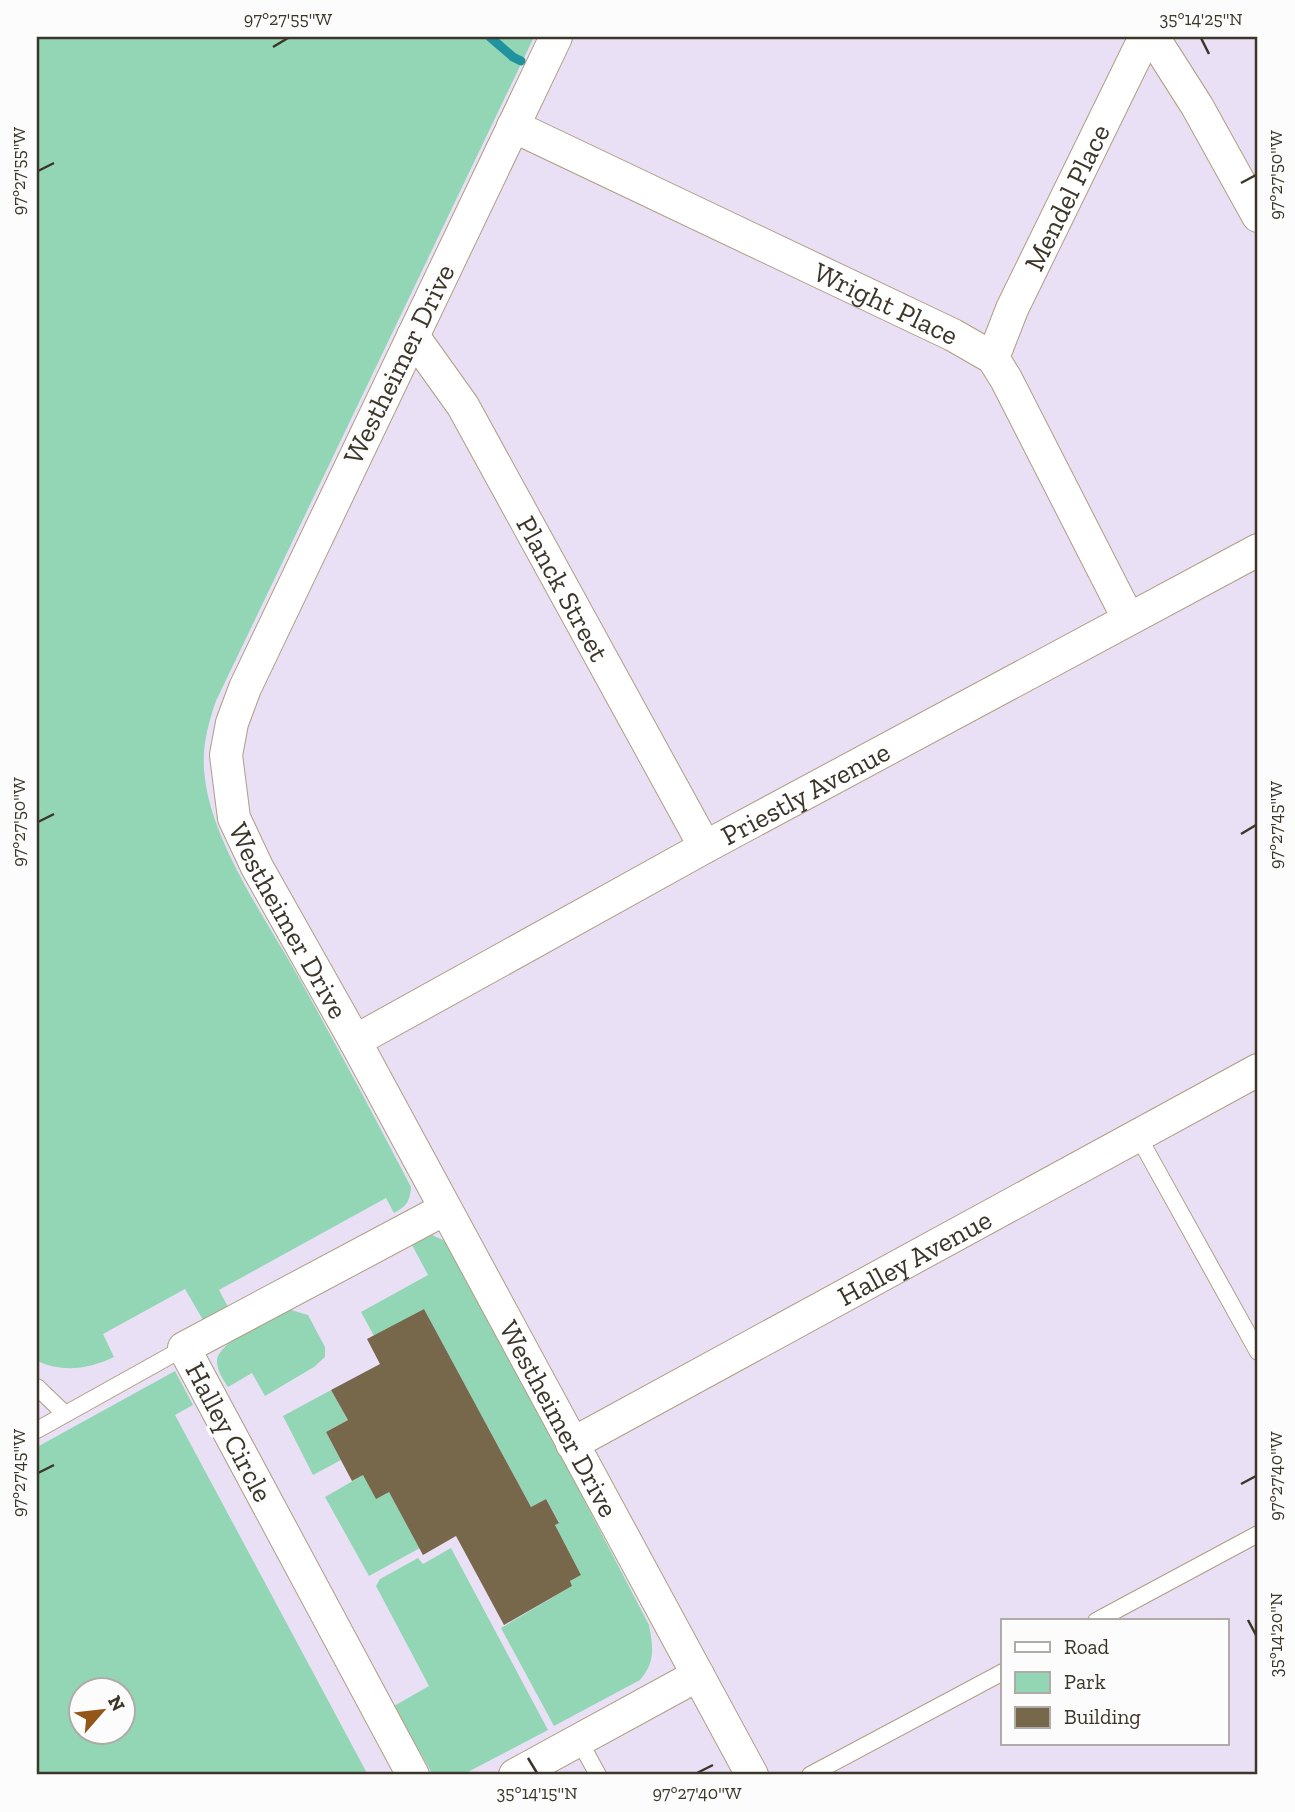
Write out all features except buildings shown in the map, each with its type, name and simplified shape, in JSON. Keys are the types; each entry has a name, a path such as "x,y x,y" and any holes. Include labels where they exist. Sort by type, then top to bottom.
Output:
{"street":[{"name":"Westheimer Drive","path":"556,37 245,688 232,723 226,755 234,818 257,867 355,1041 752,1775"},
{"name":"Mendel Place","path":"993,358 1012,309 1145,37"},
{"path":"1153,37 1196,106 1258,216"},
{"name":"Wright Place","path":"513,126 953,335 993,358"},
{"name":"Planck Street","path":"413,336 463,406 705,847"},
{"path":"993,358 1025,414 1128,618"},
{"name":"Priestly Avenue","path":"355,1041 705,847 1258,550"},
{"name":"Halley Avenue","path":"572,1444 1258,1070"},
{"name":"Halley Circle","path":"414,1775 184,1348 445,1209"},
{"path":"515,1775 698,1675"}],"lane":[{"path":"1138,1136 1258,1352"},
{"path":"37,1430 184,1348"},
{"path":"37,1387 65,1414"},
{"path":"1100,1619 1258,1534"},
{"path":"810,1775 1001,1673"},
{"path":"579,1740 598,1775"}],"shaded area":[{"path":"37,37 1258,37 1258,1775 37,1775"}],"green space":[{"path":"37,37 534,37 216,701 204,749 205,779 210,803 229,853 325,1024 411,1187 409,1200 394,1213 386,1198 219,1290 228,1307 203,1320 185,1289 103,1334 114,1357 76,1368 56,1367 37,1361"},
{"path":"432,1235 443,1240 455,1252 649,1625 652,1654 649,1666 640,1680 554,1726 501,1628 572,1586 570,1581 581,1575 555,1525 559,1522 546,1499 531,1507 424,1309 374,1336 361,1312 428,1275 412,1245"},
{"path":"288,1309 308,1315 325,1347 325,1357 314,1367 265,1396 252,1373 228,1387 218,1368 219,1354 235,1339"},
{"path":"175,1371 193,1405 175,1415 368,1775 37,1775 37,1447"},
{"path":"331,1390 348,1420 326,1432 341,1460 313,1475 283,1416"},
{"path":"363,1475 389,1492 420,1548 369,1576 325,1497"},
{"path":"451,1548 548,1730 462,1775 433,1775 394,1706 429,1686 376,1586 380,1579 418,1558 423,1564"}],"waterway":[{"path":"490,37 521,61"}]}
